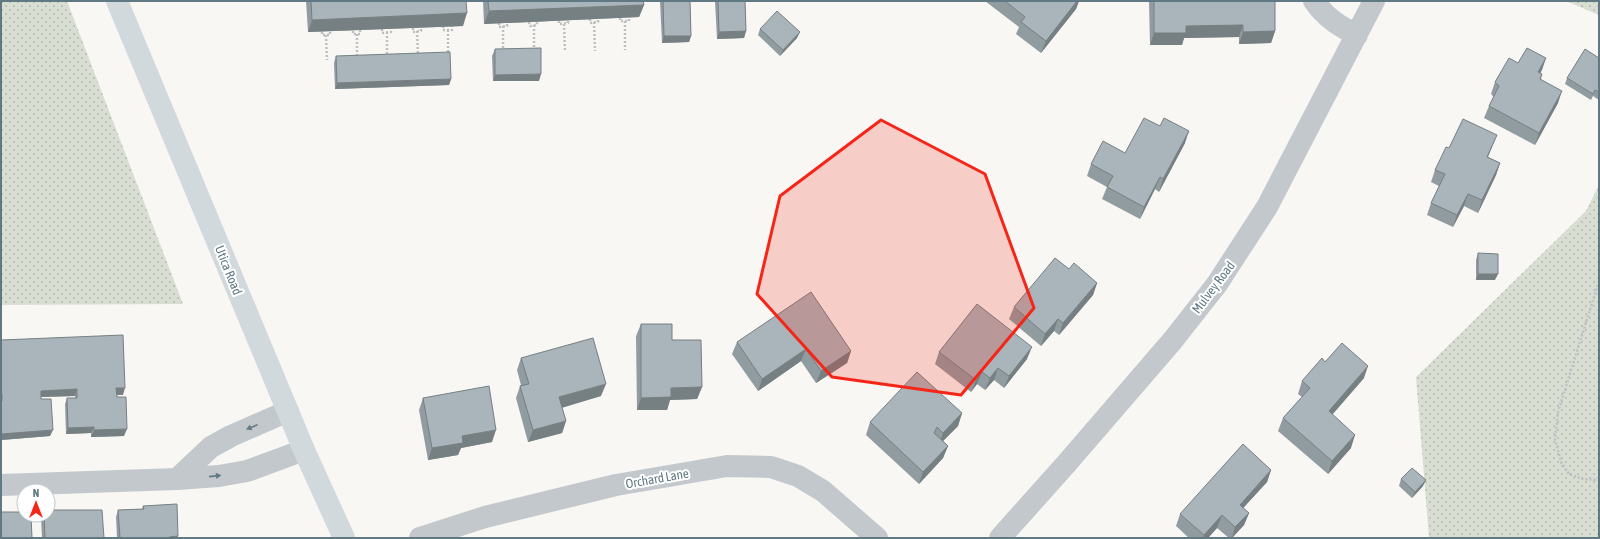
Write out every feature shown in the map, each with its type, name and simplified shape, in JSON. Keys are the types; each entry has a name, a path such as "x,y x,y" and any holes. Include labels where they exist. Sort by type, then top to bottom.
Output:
{"main road":[{"name":"Utica Road","path":"117,1 304,450 344,538"}],"street":[{"path":"1314,1 1322,13 1336,24 1357,35"},
{"name":"Mulvey Road","path":"1000,538 1173,340 1217,284 1266,207 1374,1"},
{"path":"177,479 211,447 231,436 288,411"},
{"path":"1,485 177,479 219,476 247,471 304,450"},
{"name":"Orchard Lane","path":"420,538 485,517 616,485 728,466 772,467 798,476 823,491 877,538"}],"path":[{"path":"620,18 620,21 629,21 629,17"},
{"path":"590,19 590,23 598,22 598,19"},
{"path":"559,20 559,24 564,24 568,23 568,20"},
{"path":"534,53 534,25 537,25 537,21"},
{"path":"625,21 625,50"},
{"path":"529,22 530,26 534,25"},
{"path":"594,22 595,51"},
{"path":"499,23 499,27 507,26 507,23"},
{"path":"564,24 565,52"},
{"path":"443,26 443,30 452,30 452,26"},
{"path":"504,26 504,54"},
{"path":"413,28 413,32 421,31 421,27"},
{"path":"382,29 382,33 391,32 391,29"},
{"path":"357,59 357,34 360,34 360,30"},
{"path":"448,30 448,56"},
{"path":"352,31 353,34 357,34"},
{"path":"417,31 418,57"},
{"path":"322,32 322,35 326,35"},
{"path":"326,35 330,35 330,32"},
{"path":"387,32 387,58"},
{"path":"326,35 327,60"},
{"path":"1599,281 1558,412 1555,439 1561,462 1569,474 1583,479 1599,480"}],"highlighted area":[{"path":"881,120 985,174 1034,308 961,395 832,377 757,294 780,196"}],"shaded area":[{"path":"1,1 67,1 183,304 1,305"},
{"path":"1566,1 1599,1 1599,15"},
{"path":"1599,185 1599,538 1429,538 1416,377 1586,211"}],"building":[{"path":"311,1 466,1 467,13 312,20"},
{"path":"488,1 643,1 644,5 489,11"},
{"path":"663,1 690,1 691,36 664,36"},
{"path":"718,1 745,1 746,31 719,32"},
{"path":"1005,1 1077,1 1046,41 1021,22 1025,17"},
{"path":"1154,1 1275,1 1275,31 1243,32 1243,25 1186,26 1186,33 1154,33"},
{"path":"777,11 800,32 783,50 760,29"},
{"path":"541,48 541,74 495,75 495,49"},
{"path":"1527,48 1546,58 1538,72 1542,74 1540,79 1562,91 1539,133 1489,106 1499,86 1495,82 1509,58 1518,63"},
{"path":"1585,49 1599,58 1599,92 1595,90 1593,94 1567,78"},
{"path":"450,52 451,79 337,83 336,56"},
{"path":"1144,118 1160,126 1164,118 1189,131 1163,179 1160,177 1144,207 1107,187 1113,176 1091,164 1103,141 1125,153"},
{"path":"1463,119 1497,135 1487,157 1500,163 1482,200 1468,194 1457,215 1431,203 1445,174 1435,170 1446,147 1449,148"},
{"path":"1478,253 1498,254 1498,274 1478,274"},
{"path":"1055,258 1069,269 1074,263 1097,283 1063,323 1058,319 1045,334 1014,307"},
{"path":"811,292 851,351 821,371 806,349 762,379 737,342"},
{"path":"977,304 1032,347 1009,376 998,368 990,378 982,372 976,380 939,352"},
{"path":"641,324 672,324 672,340 701,340 702,387 671,388 671,397 641,398"},
{"path":"123,335 125,388 116,388 117,397 126,397 127,429 94,430 94,427 68,428 67,398 77,398 77,389 41,391 41,399 51,399 53,430 1,434 1,340"},
{"path":"593,338 606,384 559,397 566,421 533,430 520,386 529,384 521,358"},
{"path":"1342,343 1368,366 1329,411 1355,435 1332,461 1283,418 1310,388 1302,381 1322,358 1325,362"},
{"path":"917,372 962,413 943,433 937,427 934,433 948,446 923,472 870,422"},
{"path":"489,386 496,430 462,436 463,443 432,448 423,398"},
{"path":"1243,444 1271,470 1240,505 1249,513 1235,527 1222,515 1204,535 1180,514"},
{"path":"1412,468 1426,480 1415,492 1401,479"},
{"path":"177,504 178,536 169,538 120,538 118,510 144,509 143,506"},
{"path":"56,510 102,510 104,538 45,538 44,523 56,523"},
{"path":"1,512 16,512 16,523 31,523 32,538 1,538"}]}
